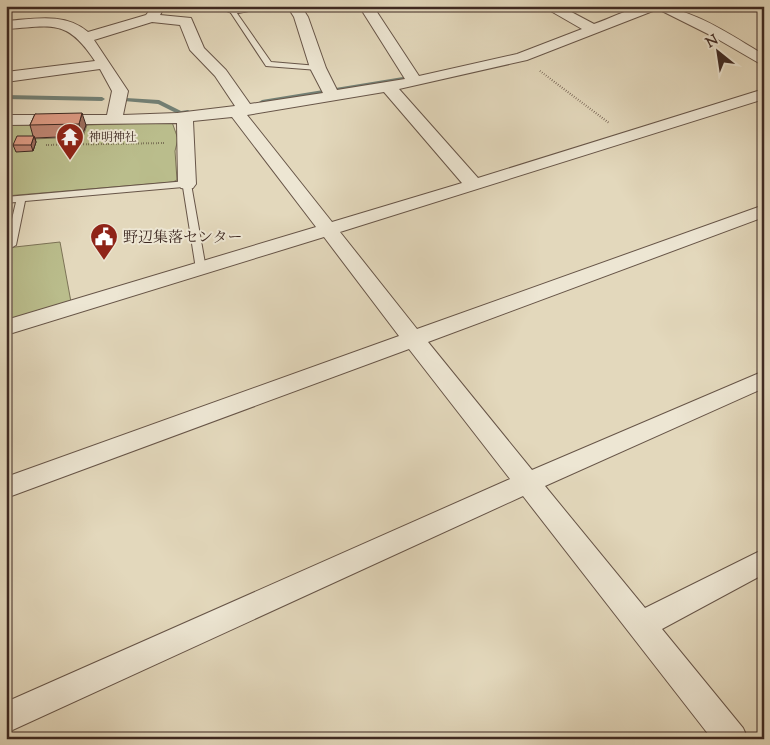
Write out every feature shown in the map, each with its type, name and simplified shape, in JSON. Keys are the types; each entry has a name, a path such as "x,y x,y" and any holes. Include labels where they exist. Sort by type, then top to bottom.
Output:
{"street":[{"path":"230,8 252,6"},
{"path":"294,6 301,17 318,68 332,95"},
{"path":"366,6 415,82"},
{"path":"549,6 594,30"},
{"path":"6,120 114,120 185,117 241,111 388,87 522,57 655,6"},
{"path":"662,6 718,34 764,62"},
{"path":"85,38 155,12 186,21 197,50 221,72 241,111 329,230 527,483 732,739"},
{"path":"6,25 51,22 70,25 85,38 104,64 120,91 114,120"},
{"path":"6,77 104,64"},
{"path":"388,87 474,185"},
{"path":"6,328 329,230 764,94"},
{"path":"185,117 186,143 184,153 186,184"},
{"path":"6,488 764,211"},
{"path":"6,718 764,378"},
{"path":"641,625 764,560"}],"lane":[{"path":"230,8 269,64 318,68"},
{"path":"6,200 186,184 201,269"},
{"path":"11,245 21,198"}],"path":[{"path":"522,57 627,137"},
{"path":"46,145 186,143"}],"green space":[{"path":"172,122 178,139 175,151 177,180 173,182 6,196 6,125 37,125 32,139 83,137 87,125"},
{"path":"60,242 71,302 6,322 6,248"}],"building":[{"path":"82,113 79,124 30,125 35,114"},
{"path":"17,136 34,136 31,145 13,145"}],"waterway":[{"path":"262,102 403,79"},
{"path":"6,97 102,99"},
{"path":"126,100 159,102 180,113 188,112"}],"place":[{"name":"神明神社","path":"70,161"},
{"name":"野辺集落センター","path":"104,261"}]}
